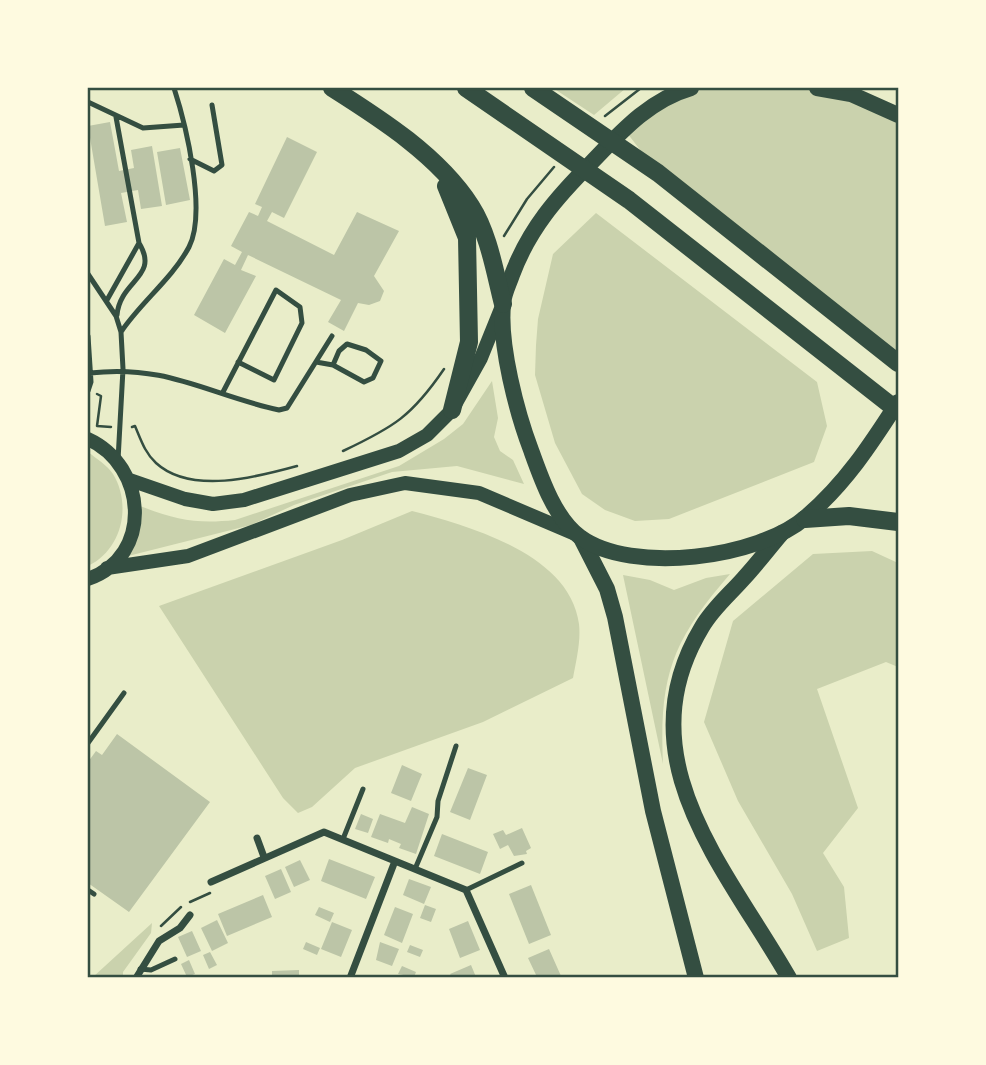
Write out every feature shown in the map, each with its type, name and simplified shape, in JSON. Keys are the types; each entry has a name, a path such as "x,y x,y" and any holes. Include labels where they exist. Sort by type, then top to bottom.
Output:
{"highway":[{"path":"332,88 377,117 435,165 472,207 491,257 503,304"},
{"path":"466,88 563,151 629,200 898,411"},
{"path":"533,88 658,173 898,363"},
{"path":"435,165 467,238 468,342 452,410"},
{"path":"805,519 849,516 898,522"}],"main road":[{"path":"130,480 185,499 213,504 244,500 400,451 427,435 452,410 481,358 520,253 540,219 556,199 649,108 674,93 691,88"},
{"path":"817,88 851,94 898,115"},
{"path":"503,304 507,354 525,436 543,482 579,537 607,589 615,617 653,811 696,978"},
{"path":"107,568 188,556 350,495 405,483 486,495 621,553 657,560 703,557 782,533 805,519 850,474 898,402"},
{"path":"88,439 118,460 130,480 135,503 133,528 123,550 107,568 88,579"},
{"path":"782,533 702,626 689,653 678,687 673,716 674,754 688,806 720,870 789,978"}],"street":[{"path":"211,882 324,832 466,890 505,978"},
{"path":"257,838 264,857"},
{"path":"350,978 395,861"},
{"path":"136,978 159,941 180,928 190,915"}],"lane":[{"path":"121,332 189,246 197,216 197,195 174,88"},
{"path":"88,102 143,128 184,125"},
{"path":"190,159 214,172 222,165 212,105"},
{"path":"117,117 139,243 148,257 147,266 118,301 123,369 118,460"},
{"path":"107,300 139,243"},
{"path":"88,274 117,316"},
{"path":"223,392 238,362 276,290 300,307 302,323 274,380 238,362"},
{"path":"88,336 88,391"},
{"path":"90,373 123,369 187,380 279,410 287,408 332,336"},
{"path":"316,362 333,365 364,382 373,378 380,361 366,351 347,344 339,351 333,365"},
{"path":"88,743 124,693"},
{"path":"415,869 437,817 438,801 456,746"},
{"path":"343,839 363,789"},
{"path":"466,890 522,863"},
{"path":"88,890 94,894"},
{"path":"140,969 151,970 175,959"}],"green space":[{"path":"553,88 626,88 594,115"},
{"path":"691,88 817,88 898,115 898,353 658,173 624,129"},
{"path":"596,213 817,382 827,426 814,462 669,519 635,521 605,510 582,494 555,443 535,375 536,345 538,319 553,254"},
{"path":"492,381 498,418 494,437 500,451 513,460 524,484 457,466 392,472 294,505 251,525 128,556 140,528 140,506 187,520 235,520 399,466 444,439 463,424"},
{"path":"88,452 113,474 122,499 122,513 116,538 109,549 100,559 88,566"},
{"path":"412,511 488,535 537,561 557,579 572,600 579,624 579,645 573,678 483,722 355,768 312,807 298,813 283,798 159,606 342,540"},
{"path":"872,551 898,563 898,667 886,662 817,689 858,808 823,853 844,887 849,938 817,951 792,894 738,801 704,722 733,621 813,554"},
{"path":"730,574 694,620 673,661 664,707 663,764 623,575 650,580 674,590 706,578"},
{"path":"152,923 151,933 123,972 123,977 93,977"}],"building":[{"path":"110,122 119,171 134,168 131,150 152,146 162,206 141,209 138,190 121,193 127,222 105,226 88,126"},
{"path":"287,137 317,152 284,218 272,212 267,221 334,255 357,212 399,231 374,276 384,291 380,301 369,305 358,303 344,331 328,322 341,300 248,255 241,270 256,276 225,333 194,315 224,259 235,265 242,252 231,246 249,212 258,216 262,207 255,204"},
{"path":"180,148 190,200 166,205 157,152"},
{"path":"117,734 210,802 129,912 88,883 88,762 96,751 102,755"},
{"path":"402,765 422,774 411,801 391,793"},
{"path":"468,768 487,775 470,820 450,812"},
{"path":"412,807 429,814 416,854 399,848 401,844 389,839 388,843 371,837 380,814 405,823"},
{"path":"361,814 373,819 368,833 355,829"},
{"path":"522,828 531,848 526,851 527,854 514,856 508,845 500,849 493,834 503,830 506,835"},
{"path":"442,834 488,852 480,874 434,856"},
{"path":"329,859 375,877 366,899 321,881"},
{"path":"300,860 310,880 294,887 285,867"},
{"path":"281,869 291,892 275,899 265,876"},
{"path":"409,879 431,887 424,904 403,895"},
{"path":"531,885 551,935 529,944 509,894"},
{"path":"263,895 272,917 227,936 218,914"},
{"path":"425,905 436,909 431,922 420,918"},
{"path":"319,907 334,913 330,922 315,915"},
{"path":"395,907 413,914 402,943 384,935"},
{"path":"217,920 228,943 212,951 201,928"},
{"path":"468,921 480,950 460,958 449,929"},
{"path":"332,922 352,930 341,957 321,949"},
{"path":"192,931 201,951 187,957 178,937"},
{"path":"306,942 320,948 317,955 303,949"},
{"path":"380,942 399,949 392,966 376,960"},
{"path":"410,945 423,950 420,957 407,952"},
{"path":"549,949 561,976 537,977 528,958"},
{"path":"210,952 217,965 209,969 203,955"},
{"path":"189,960 195,974 187,977 181,964"},
{"path":"471,965 476,977 452,977 450,974"},
{"path":"402,966 416,972 414,977 398,974"},
{"path":"299,970 299,977 272,977 272,971"}]}
